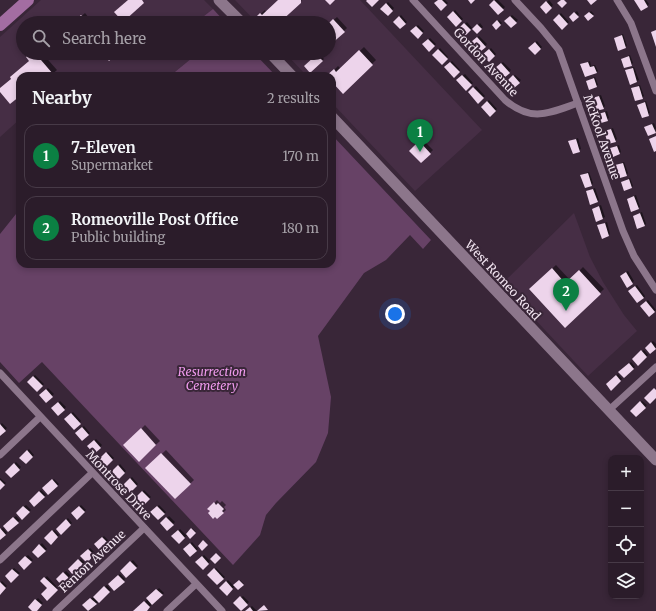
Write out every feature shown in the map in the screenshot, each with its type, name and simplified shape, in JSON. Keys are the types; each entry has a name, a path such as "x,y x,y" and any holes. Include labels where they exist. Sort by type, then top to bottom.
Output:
{"main road":[{"path":"0,25 28,0"},
{"path":"219,0 235,16"},
{"path":"277,60 288,72"},
{"name":"West Romeo Road","path":"336,121 656,460"}],"street":[{"name":"Gordon Avenue","path":"413,0 505,100 519,111 528,114 541,115 578,103"},
{"name":"McKool Avenue","path":"515,0 559,50 628,244 656,290"},
{"path":"617,0 631,23 656,91"},
{"path":"609,410 656,367"},
{"name":"Montrose Drive","path":"0,373 222,611"},
{"path":"0,455 40,417"},
{"path":"0,560 92,473"},
{"name":"Fenton Avenue","path":"56,611 144,528"},
{"path":"167,611 196,584"}],"shaded area":[{"path":"41,0 204,0 213,9 204,16 23,16"},
{"path":"235,0 360,0 482,130 415,191 336,107 336,72 303,72 292,60 336,60 336,16 250,16"},
{"path":"16,23 16,60 189,60 175,72 16,72 16,123 0,137 0,37"},
{"path":"574,213 590,257 603,282 624,315 637,331 588,376 502,284"}],"green space":[{"path":"213,9 220,16 204,16"},
{"path":"189,60 261,60 272,72 175,72"},
{"name":"Resurrection Cemetery","path":"336,139 431,240 423,249 410,235 386,260 364,273 318,336 331,397 328,433 316,462 266,515 260,535 233,565 42,362 19,383 0,362 0,234 16,214 16,268 336,268"}],"building":[{"path":"128,0 142,0 144,3 130,16 118,16 114,12"},
{"path":"278,0 301,0 301,3 287,16 257,16 260,13 262,15"},
{"path":"325,0 335,0 330,5"},
{"path":"379,0 372,7 366,1"},
{"path":"438,0 442,0 447,5 441,11 434,3"},
{"path":"468,0 475,0 471,4"},
{"path":"494,0 504,10 498,15 489,5"},
{"path":"564,0 567,3 562,8 557,3"},
{"path":"587,0 597,0 591,5"},
{"path":"634,0 644,0 648,7 641,11"},
{"path":"546,1 552,8 546,14 540,7"},
{"path":"386,3 393,11 388,16 380,9"},
{"path":"453,11 462,21 456,27 447,17"},
{"path":"574,12 579,17 573,22 569,17"},
{"path":"589,12 594,16 588,21 584,16"},
{"path":"559,14 568,24 562,30 553,20"},
{"path":"399,16 406,24 400,29 393,22"},
{"path":"510,16 517,23 511,28 504,21"},
{"path":"497,20 501,25 496,30 492,25"},
{"path":"336,22 345,32 336,40"},
{"path":"464,23 471,30 465,36 458,29"},
{"path":"477,24 482,29 477,34 472,29"},
{"path":"416,26 423,33 418,39 410,31"},
{"path":"656,30 656,47 651,32"},
{"path":"622,35 626,48 618,51 614,38"},
{"path":"477,37 486,47 480,52 471,42"},
{"path":"428,39 435,46 429,52 422,44"},
{"path":"535,42 541,49 535,55 528,48"},
{"path":"438,49 448,59 442,65 432,55"},
{"path":"489,49 495,56 489,62 482,55"},
{"path":"359,50 373,65 343,94 336,86 336,72"},
{"path":"629,56 632,66 624,68 621,59"},
{"path":"28,60 41,60 51,72 16,72 16,99 10,104 0,92 0,88 11,79 10,77 29,61"},
{"path":"311,60 323,61 311,72 309,72 304,66"},
{"path":"450,62 460,72 454,78 444,67"},
{"path":"588,62 590,67 594,66 597,73 585,77 580,64"},
{"path":"501,63 510,73 504,78 495,68"},
{"path":"633,68 637,82 630,85 625,70"},
{"path":"462,75 472,85 466,91 456,80"},
{"path":"513,75 520,83 514,88 507,81"},
{"path":"594,78 597,87 589,90 586,81"},
{"path":"639,86 643,99 635,101 631,88"},
{"path":"473,87 484,98 478,104 468,92"},
{"path":"599,96 604,109 596,111 592,98"},
{"path":"487,101 496,111 490,117 481,107"},
{"path":"645,102 649,116 642,118 637,105"},
{"path":"605,112 608,121 601,123 598,114"},
{"path":"652,124 656,133 648,136 644,127"},
{"path":"611,129 616,142 608,144 604,131"},
{"path":"656,136 656,151 654,152 649,139"},
{"path":"576,139 580,152 573,154 568,141"},
{"path":"419,141 431,154 421,163 409,151"},
{"path":"617,146 620,154 613,157 610,148"},
{"path":"623,163 627,176 620,178 615,165"},
{"path":"588,173 592,186 585,188 580,175"},
{"path":"629,179 632,188 624,191 621,182"},
{"path":"593,189 598,202 590,205 586,191"},
{"path":"634,196 639,209 631,212 627,199"},
{"path":"599,206 603,219 596,222 592,209"},
{"path":"640,213 645,226 637,229 633,216"},
{"path":"605,223 609,236 602,239 597,225"},
{"path":"552,268 565,283 579,270 601,294 565,328 529,289"},
{"path":"626,272 633,284 627,288 620,276"},
{"path":"635,286 644,298 637,303 628,291"},
{"path":"646,301 655,312 649,317 640,306"},
{"path":"651,342 656,349 650,354 645,348"},
{"path":"641,350 647,357 638,366 632,359"},
{"path":"629,363 634,369 624,378 618,372"},
{"path":"616,375 621,381 611,391 606,384"},
{"path":"33,376 43,386 37,392 27,382"},
{"path":"654,388 656,390 656,398 650,404 644,398"},
{"path":"46,389 53,397 46,403 39,395"},
{"path":"640,401 646,408 636,417 630,411"},
{"path":"58,402 65,410 58,416 51,408"},
{"path":"71,413 81,424 74,430 64,419"},
{"path":"0,424 6,431 0,436"},
{"path":"82,427 89,435 82,441 75,433"},
{"path":"141,428 156,445 139,462 123,445"},
{"path":"94,440 101,448 94,454 87,446"},
{"path":"27,450 33,457 26,464 19,458"},
{"path":"106,452 113,460 106,467 99,459"},
{"path":"161,453 191,484 175,499 145,468"},
{"path":"14,463 20,470 11,478 5,472"},
{"path":"118,465 125,473 118,480 111,472"},
{"path":"130,478 137,486 130,493 123,485"},
{"path":"52,479 58,486 48,495 42,488"},
{"path":"0,480 5,485 0,490"},
{"path":"39,491 45,497 34,507 29,501"},
{"path":"142,491 150,499 143,506 135,498"},
{"path":"214,502 216,505 218,503 224,509 222,511 224,513 217,519 215,517 213,519 208,513 210,511 207,509"},
{"path":"23,506 30,512 22,520 16,513"},
{"path":"79,506 85,512 77,520 71,513"},
{"path":"157,506 165,514 158,520 150,512"},
{"path":"13,517 19,523 8,532 3,526"},
{"path":"166,517 174,525 167,531 160,523"},
{"path":"66,519 71,525 61,535 56,529"},
{"path":"0,528 6,535 0,540"},
{"path":"191,528 196,533 190,539 186,534"},
{"path":"52,530 58,537 51,545 44,538"},
{"path":"178,530 185,538 179,544 171,536"},
{"path":"102,537 108,543 100,551 94,544"},
{"path":"203,540 208,545 202,551 198,546"},
{"path":"190,543 197,551 190,557 183,549"},
{"path":"39,544 46,551 38,558 32,552"},
{"path":"88,549 94,555 87,563 80,556"},
{"path":"216,553 221,558 215,564 210,559"},
{"path":"25,556 32,562 24,570 18,563"},
{"path":"202,556 209,564 203,570 195,562"},
{"path":"78,559 84,565 73,575 68,569"},
{"path":"130,561 137,568 126,578 120,571"},
{"path":"214,568 224,579 217,585 207,575"},
{"path":"12,569 19,575 11,583 5,576"},
{"path":"63,572 70,579 62,586 56,579"},
{"path":"118,575 125,582 114,591 108,584"},
{"path":"44,577 58,590 47,601 41,594 47,588 40,581"},
{"path":"239,580 244,585 238,590 233,585"},
{"path":"226,581 233,589 227,596 219,588"},
{"path":"0,582 6,588 0,595"},
{"path":"104,586 110,592 99,603 93,597"},
{"path":"156,589 163,595 152,605 146,598"},
{"path":"240,596 248,605 241,611 233,603"},
{"path":"90,598 97,604 88,611 82,605"},
{"path":"35,599 42,605 37,611 32,611 28,607"},
{"path":"144,601 150,607 147,611 133,611"},
{"path":"264,605 268,610 257,611"},
{"path":"250,607 253,611 245,611"}],"place":[{"name":"7-Eleven","path":"420,152"},
{"name":"Romeoville Post Office","path":"566,311"}]}
